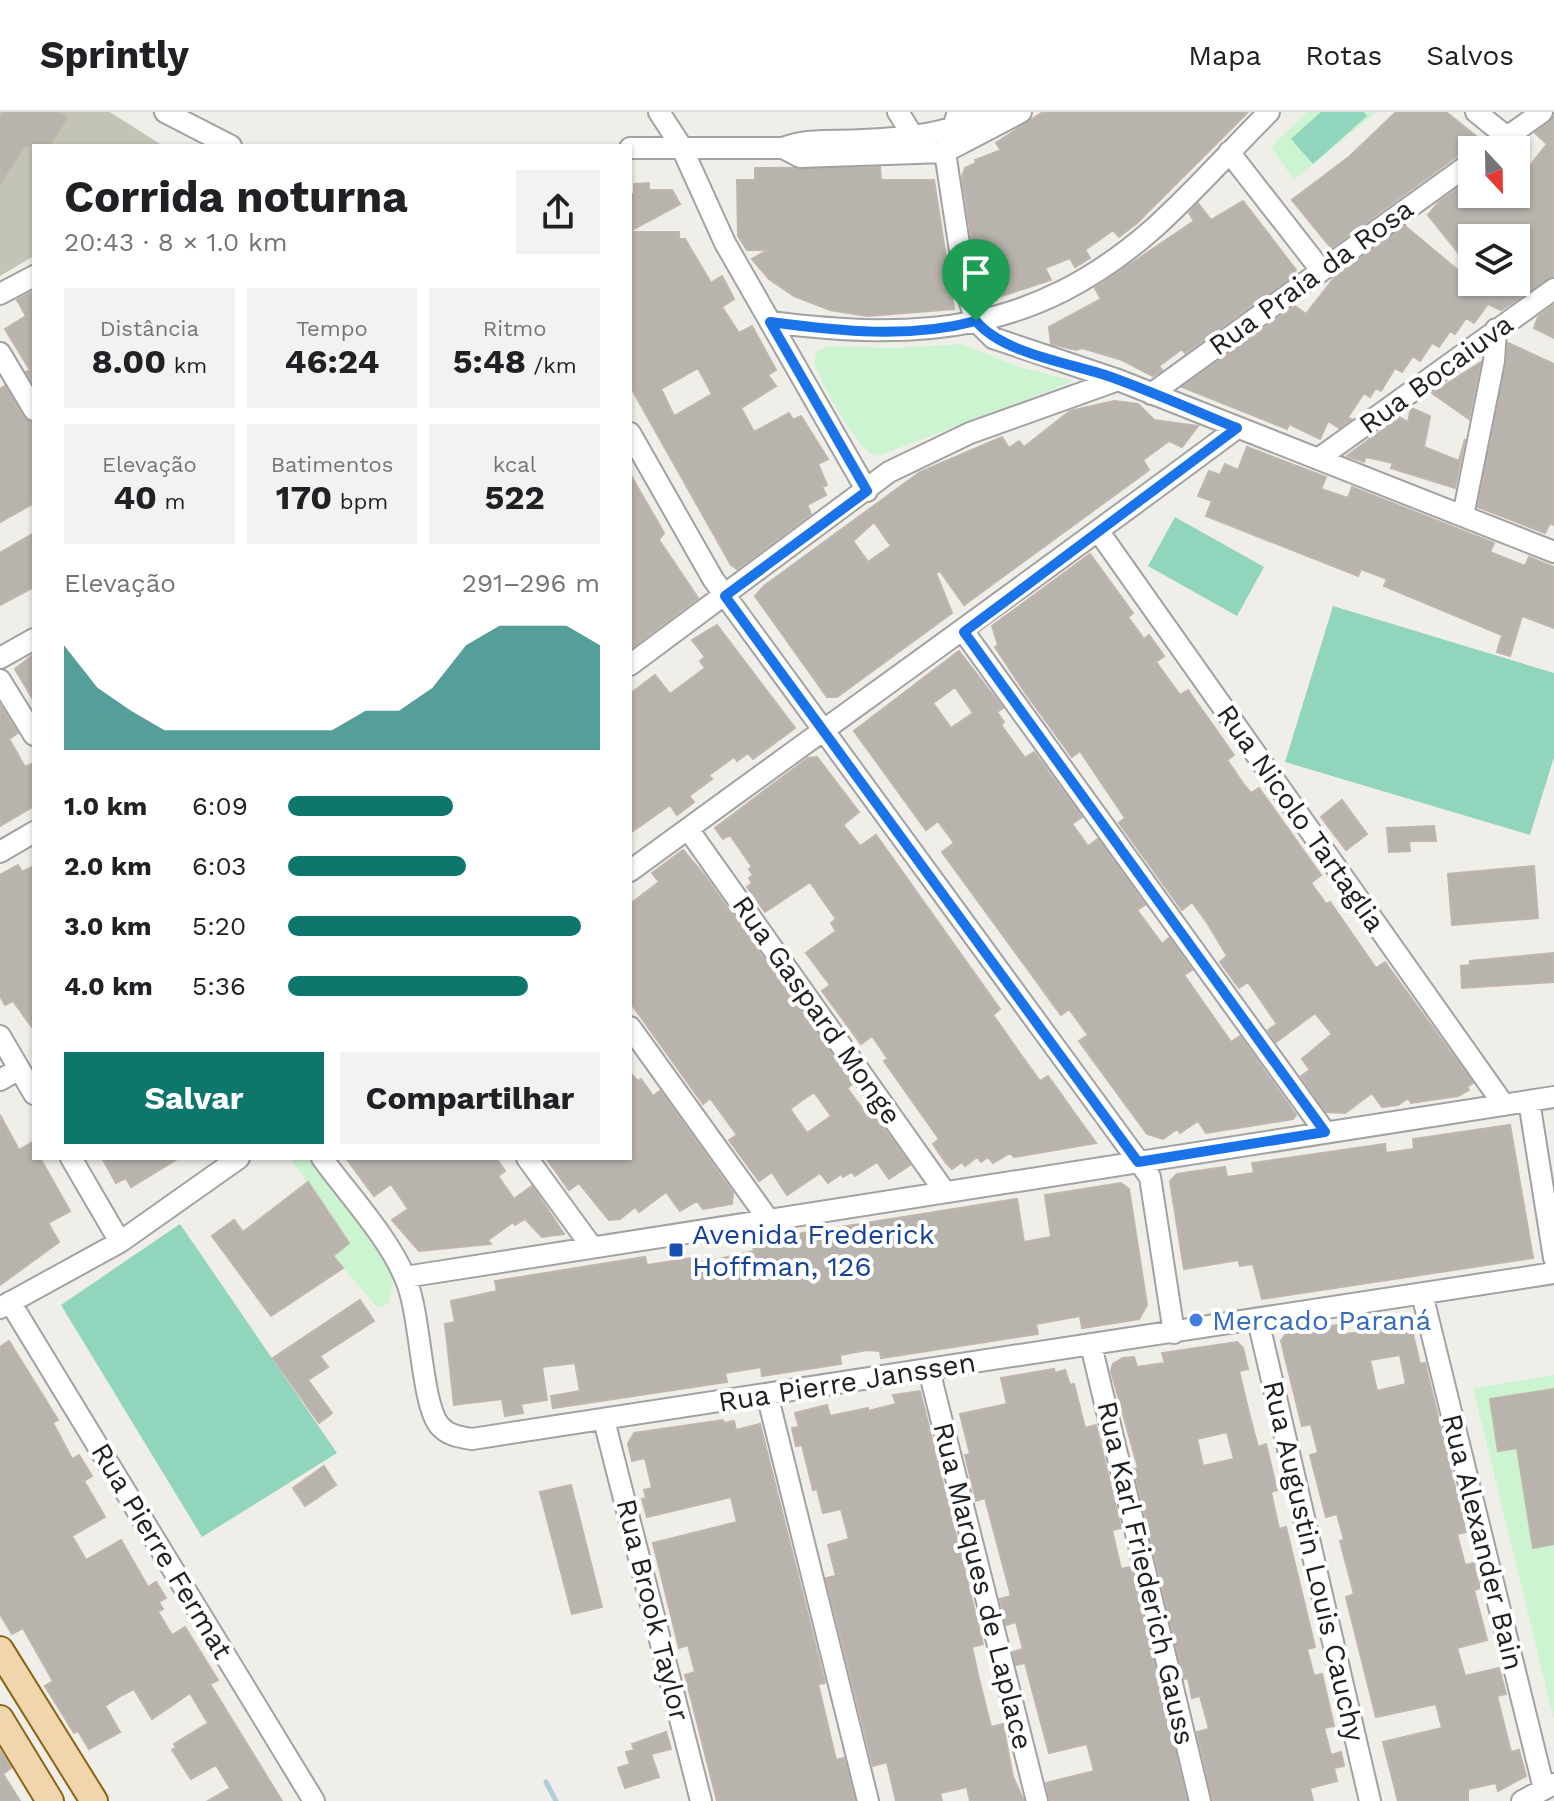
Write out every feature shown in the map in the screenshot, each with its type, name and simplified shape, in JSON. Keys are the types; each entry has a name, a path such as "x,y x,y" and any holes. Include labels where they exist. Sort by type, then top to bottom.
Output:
{"main road":[{"path":"0,1650 94,1801"},
{"path":"0,1719 50,1801"}],"street":[{"path":"165,112 227,144"},
{"path":"659,112 681,146 725,243 867,491"},
{"path":"898,112 913,136"},
{"path":"632,148 783,148 800,141 913,136 956,119 990,112"},
{"path":"783,148 800,157 945,152 1021,112"},
{"path":"770,322 893,333 944,330 1054,295 1104,266 1153,229 1269,112"},
{"path":"1476,112 1506,136"},
{"path":"1508,136 1542,112"},
{"path":"956,119 945,152 966,290 976,321 993,338 1118,380 1554,552"},
{"path":"1229,152 1321,270"},
{"name":"Rua Praia da Rosa","path":"1151,394 1458,172"},
{"path":"0,294 32,277"},
{"name":"Rua Bocaiuva","path":"1318,459 1554,289"},
{"path":"1463,516 1494,361 1496,329"},
{"path":"0,353 32,407"},
{"path":"632,664 901,466 970,433 1118,380"},
{"path":"632,870 823,728 964,632 1237,428"},
{"path":"632,442 638,467 725,596 1150,1177 1174,1333"},
{"name":"Rua Nicolo Tartaglia","path":"1099,532 1504,1105"},
{"path":"964,632 1325,1132"},
{"path":"0,658 32,640"},
{"path":"0,680 32,732"},
{"name":"Rua Gaspard Monge","path":"688,829 945,1192"},
{"path":"0,852 32,833"},
{"path":"632,1030 768,1219"},
{"path":"0,1036 32,1091"},
{"path":"0,1080 19,1069"},
{"path":"405,1277 1554,1097"},
{"path":"1529,1101 1554,1258"},
{"path":"72,1160 120,1242"},
{"path":"5,1305 120,1242 236,1160"},
{"name":"Rua Pierre Janssen","path":"323,1160 405,1277 415,1306 431,1407 439,1425 454,1437 472,1439 1554,1273"},
{"path":"528,1160 592,1247"},
{"name":"Rua Alexander Bain","path":"1422,1294 1549,1787"},
{"name":"Rua Pierre Fermat","path":"5,1305 314,1801"},
{"name":"Rua Augustin Louis Cauchy","path":"1258,1320 1370,1801"},
{"name":"Rua Karl Friederich Gauss","path":"1091,1345 1200,1801"},
{"name":"Rua Marques de Laplace","path":"929,1370 1037,1801"},
{"path":"767,1394 868,1801"},
{"name":"Rua Brook Taylor","path":"604,1420 701,1801"},
{"path":"1522,1801 1549,1787"}],"shaded area":[{"path":"0,112 110,112 160,144 32,144 32,257 0,276"}],"green space":[{"path":"1307,112 1376,112 1294,180 1271,147"},
{"path":"1321,112 1364,112 1367,116 1313,164 1291,139"},
{"path":"962,344 1020,367 1074,381 878,456 870,452 851,431 814,363 816,352 828,346 894,348"},
{"path":"1175,517 1264,567 1237,616 1148,566"},
{"path":"1333,606 1554,673 1554,757 1530,835 1285,762"},
{"path":"291,1160 323,1160 395,1259 390,1303 378,1308 333,1256 349,1243"},
{"path":"180,1224 337,1453 202,1537 61,1305"},
{"path":"1554,1375 1554,1720 1473,1388"}],"building":[{"path":"3,112 58,112 67,118 50,144 25,146 0,184 0,117"},
{"path":"1043,112 1248,112 1137,223 1119,237 1113,230 1085,250 1090,258 1075,267 1070,258 1045,268 1051,280 986,301 978,283 962,177 965,168 976,163 975,160 1001,150 996,143"},
{"path":"1396,112 1446,112 1476,136 1458,136 1458,155 1331,248 1292,200 1350,156"},
{"path":"1554,117 1554,276 1530,291 1530,224 1458,224 1458,252 1428,215 1458,188 1458,208 1530,208 1530,165 1547,144 1535,133"},
{"path":"880,167 881,180 934,180 954,309 867,316 830,310 794,296 769,279 752,259 768,250 747,250 738,236 737,180 755,180 755,168"},
{"path":"649,183 649,190 672,190 680,204 632,230 634,184"},
{"path":"1243,201 1296,270 1294,275 1185,353 1182,349 1159,366 1162,370 1153,376 1122,360 1082,348 1076,350 1051,344 1049,327 1101,299 1095,288 1194,221 1189,213 1198,203 1211,220"},
{"path":"1405,226 1458,270 1458,296 1523,296 1501,310 1488,304 1474,323 1466,318 1455,334 1450,331 1439,347 1432,343 1420,361 1413,356 1402,372 1395,368 1381,391 1376,388 1370,397 1364,393 1348,417 1351,419 1339,428 1328,421 1320,439 1289,424 1287,429 1182,387 1295,306 1306,314 1334,278"},
{"path":"632,232 679,232 679,239 685,239 711,283 722,276 734,299 722,307 739,333 752,326 776,370 768,375 776,386 741,408 754,432 789,413 793,420 801,416 828,459 818,464 827,485 822,487 826,495 807,505 811,514 737,569 731,565 632,390","holes":["698,368 712,394 674,416 661,389"]},
{"path":"32,292 32,382 26,372 30,370 5,329 26,316 17,300"},
{"path":"1554,305 1554,338 1534,328 1538,317"},
{"path":"1508,343 1554,364 1554,525 1550,523 1545,533 1478,507"},
{"path":"1481,362 1469,419 1432,393"},
{"path":"5,386 23,417 32,422 32,504 0,522 0,389"},
{"path":"1114,401 1138,404 1154,420 1198,426 1182,447 1169,441 1143,460 1149,470 964,605 940,571 936,573 952,613 837,697 827,697 755,596 764,586 920,472 1002,437 1009,448 1019,441 1024,447 1070,411","holes":["874,522 891,546 868,562 853,541"]},
{"path":"1411,408 1430,416 1424,447 1459,461 1465,439 1455,488 1391,468 1393,463 1366,457 1364,462 1347,456 1399,417 1408,422"},
{"path":"1247,447 1326,477 1321,489 1348,498 1352,487 1494,543 1490,552 1525,566 1529,557 1554,567 1554,628 1522,616 1510,656 1497,652 1502,635 1384,586 1387,579 1361,569 1358,576 1206,516 1212,501 1198,496 1209,471 1220,475 1225,464 1238,470"},
{"path":"632,477 664,533 659,540 698,598 632,648"},
{"path":"32,534 32,588 0,605 0,553"},
{"path":"1090,554 1133,613 1128,617 1144,639 1149,635 1164,656 1156,662 1180,695 1188,690 1234,755 1227,760 1244,785 1251,793 1259,788 1321,875 1311,883 1326,904 1330,902 1376,968 1385,962 1473,1083 1467,1087 1469,1090 1458,1096 1411,1103 1408,1098 1398,1105 1382,1107 1372,1093 1345,1113 1326,1112 1301,1076 1310,1070 1302,1059 1332,1034 1315,1013 1276,1042 1268,1030 1277,1024 1248,982 1239,988 1220,962 1227,956 1208,924 1192,902 1182,910 1119,823 1125,818 1080,751 1072,757 1024,691 995,647 998,645 992,626"},
{"path":"717,625 795,728 753,759 748,753 737,761 734,757 709,775 712,779 689,796 694,802 677,815 670,805 632,832 632,692 655,675 670,694 705,668 700,661 705,657 692,640"},
{"path":"959,651 1003,708 997,712 1004,722 1001,725 1025,758 1034,752 1082,817 1072,824 1088,846 1098,839 1145,905 1137,910 1162,944 1169,938 1192,970 1184,975 1231,1042 1240,1036 1296,1115 1293,1119 1206,1133 1198,1121 1180,1133 1177,1129 1163,1139 1147,1134 1079,1041 1088,1035 1069,1009 1061,1015 942,852 954,843 938,821 926,830 854,731","holes":["955,687 973,713 951,728 933,703"]},
{"path":"32,656 32,698 15,669"},
{"path":"0,705 18,733 9,739 25,767 32,764 32,807 0,826"},
{"path":"817,757 859,812 843,825 860,846 876,835 1000,1009 993,1015 1024,1059 1040,1081 1048,1076 1096,1143 1014,1157 1010,1153 993,1163 988,1157 981,1162 977,1157 965,1166 962,1162 952,1169 946,1163 933,1144 939,1139 884,1061 888,1059 872,1036 861,1044 822,991 830,985 806,953 836,931 831,923 836,919 810,882 765,912 747,887 752,883 749,878 753,875 749,869 752,867 730,835 723,839 715,828 808,758"},
{"path":"1342,800 1367,834 1346,850 1321,817"},
{"path":"1434,826 1436,841 1409,841 1410,851 1389,852 1387,828"},
{"path":"683,850 705,876 853,1084 847,1088 871,1120 876,1117 910,1165 889,1179 877,1162 855,1176 852,1172 843,1177 841,1174 828,1183 820,1173 787,1195 772,1172 759,1181 729,1140 737,1135 710,1098 703,1104 632,1005 632,902 659,882 652,873","holes":["814,1092 831,1116 807,1133 790,1109"]},
{"path":"18,865 22,872 32,867 32,1027 13,1001 5,1005 0,996 0,875"},
{"path":"1534,866 1538,918 1452,925 1448,874"},
{"path":"1554,953 1554,982 1462,988 1461,966 1470,965 1470,961"},
{"path":"632,1075 638,1081 641,1079 653,1096 660,1091 733,1193 732,1204 703,1209 697,1201 680,1211 666,1192 639,1212 635,1207 620,1219 609,1220 579,1183 569,1190 547,1160 632,1160"},
{"path":"0,1115 19,1150 32,1142 32,1160 41,1160 70,1211 48,1223 59,1242 0,1285"},
{"path":"1510,1125 1533,1258 1262,1299 1253,1264 1240,1266 1238,1260 1184,1269 1170,1181 1177,1174 1225,1167 1227,1177 1254,1173 1252,1163 1385,1144 1386,1153 1414,1149 1413,1139"},
{"path":"103,1160 176,1160 131,1187 126,1178 116,1183"},
{"path":"347,1160 497,1160 505,1171 498,1176 514,1199 532,1186 564,1234 542,1237 525,1219 515,1225 513,1222 488,1240 491,1244 419,1251 392,1220 408,1209 391,1184 374,1196"},
{"path":"308,1182 349,1243 333,1256 343,1268 271,1316 212,1236 234,1220 243,1232"},
{"path":"1121,1183 1129,1189 1147,1305 1139,1319 1082,1328 1080,1316 1036,1324 1038,1334 881,1358 880,1351 867,1350 840,1355 841,1364 762,1376 761,1367 725,1373 727,1382 553,1408 551,1396 580,1391 575,1363 542,1367 547,1400 521,1404 523,1413 505,1416 502,1399 454,1405 445,1324 455,1322 451,1301 497,1291 495,1281 645,1257 647,1265 700,1257 701,1263 754,1251 752,1241 1017,1199 1024,1242 1051,1237 1045,1195"},
{"path":"360,1300 374,1321 320,1356 328,1367 308,1380 332,1413 319,1423 273,1358"},
{"path":"1344,1324 1346,1334 1411,1326 1420,1364 1425,1363 1466,1532 1457,1534 1465,1565 1474,1563 1480,1588 1474,1590 1487,1640 1457,1648 1465,1676 1499,1668 1506,1694 1497,1696 1511,1752 1519,1750 1526,1776 1498,1791 1496,1783 1468,1789 1468,1801 1398,1801 1383,1742 1442,1728 1436,1704 1376,1717 1346,1597 1354,1594 1340,1541 1344,1540 1337,1514 1326,1517 1310,1455 1318,1453 1311,1424 1302,1426 1281,1341 1287,1332","holes":["1400,1355 1406,1384 1377,1391 1370,1360"]},
{"path":"9,1341 58,1420 53,1423 72,1459 79,1455 92,1476 84,1481 105,1517 72,1536 86,1560 121,1540 148,1587 156,1582 166,1598 159,1602 163,1609 158,1612 172,1635 185,1627 218,1680 210,1684 282,1801 208,1801 230,1788 216,1765 191,1779 172,1750 176,1747 174,1744 208,1723 190,1693 152,1719 134,1689 122,1695 105,1706 120,1732 89,1749 78,1731 74,1733 45,1686 53,1681 23,1628 12,1634 0,1614 0,1347"},
{"path":"1237,1342 1243,1348 1248,1369 1239,1371 1249,1413 1258,1447 1266,1444 1277,1490 1271,1492 1279,1529 1286,1527 1315,1647 1307,1649 1314,1676 1322,1674 1334,1726 1324,1728 1331,1755 1341,1752 1344,1766 1334,1768 1337,1781 1310,1788 1313,1801 1213,1801 1197,1732 1209,1729 1200,1696 1192,1698 1188,1678 1184,1679 1134,1469 1138,1468 1111,1371 1113,1364 1123,1358 1134,1357 1137,1367 1165,1363 1162,1353","holes":["1227,1432 1234,1459 1203,1466 1197,1439"]},
{"path":"1054,1369 1055,1373 1065,1370 1070,1385 1074,1384 1085,1428 1096,1425 1121,1528 1112,1530 1121,1569 1131,1567 1187,1801 1050,1801 1046,1783 1094,1771 1087,1744 1049,1753 1025,1663 1016,1665 1013,1652 1023,1649 1016,1622 1006,1625 1000,1599 1011,1596 985,1498 976,1501 965,1455 970,1454 960,1414 1007,1404 1001,1378"},
{"path":"1554,1389 1554,1544 1533,1548 1517,1448 1498,1451 1490,1399"},
{"path":"920,1391 983,1644 972,1647 991,1727 1003,1724 1013,1777 1024,1801 970,1801 967,1787 940,1793 942,1801 896,1801 887,1762 873,1766 826,1578 836,1576 828,1545 849,1539 841,1509 823,1513 817,1489 813,1490 802,1445 796,1446 792,1428 799,1427 795,1413 827,1405 830,1416 868,1408 868,1411 896,1404 893,1395"},
{"path":"723,1420 724,1423 734,1421 736,1430 760,1424 825,1683 818,1684 836,1760 844,1758 855,1801 717,1801 685,1675 695,1672 688,1645 679,1648 653,1543 737,1522 731,1497 647,1517 642,1499 646,1498 644,1490 652,1488 645,1458 632,1461 628,1444 634,1433"},
{"path":"324,1466 336,1485 305,1506 293,1488"},
{"path":"571,1485 602,1607 572,1614 540,1492"},
{"path":"666,1732 671,1749 651,1754 659,1777 625,1788 618,1768 630,1764 626,1752 634,1750 632,1744"},
{"path":"0,1750 11,1768 3,1774 20,1801 0,1801"}],"waterway":[{"path":"546,1782 556,1801"}],"place":[{"name":"Avenida Frederick Hoffman, 126","path":"676,1250"},
{"name":"Mercado Paraná","path":"1196,1320"}],"route":[{"path":"976,321 993,338 1012,346 1111,377 1237,428 964,632 1325,1132 1138,1162 725,596 867,491 770,322 832,330 893,333 944,330 976,321"}]}
